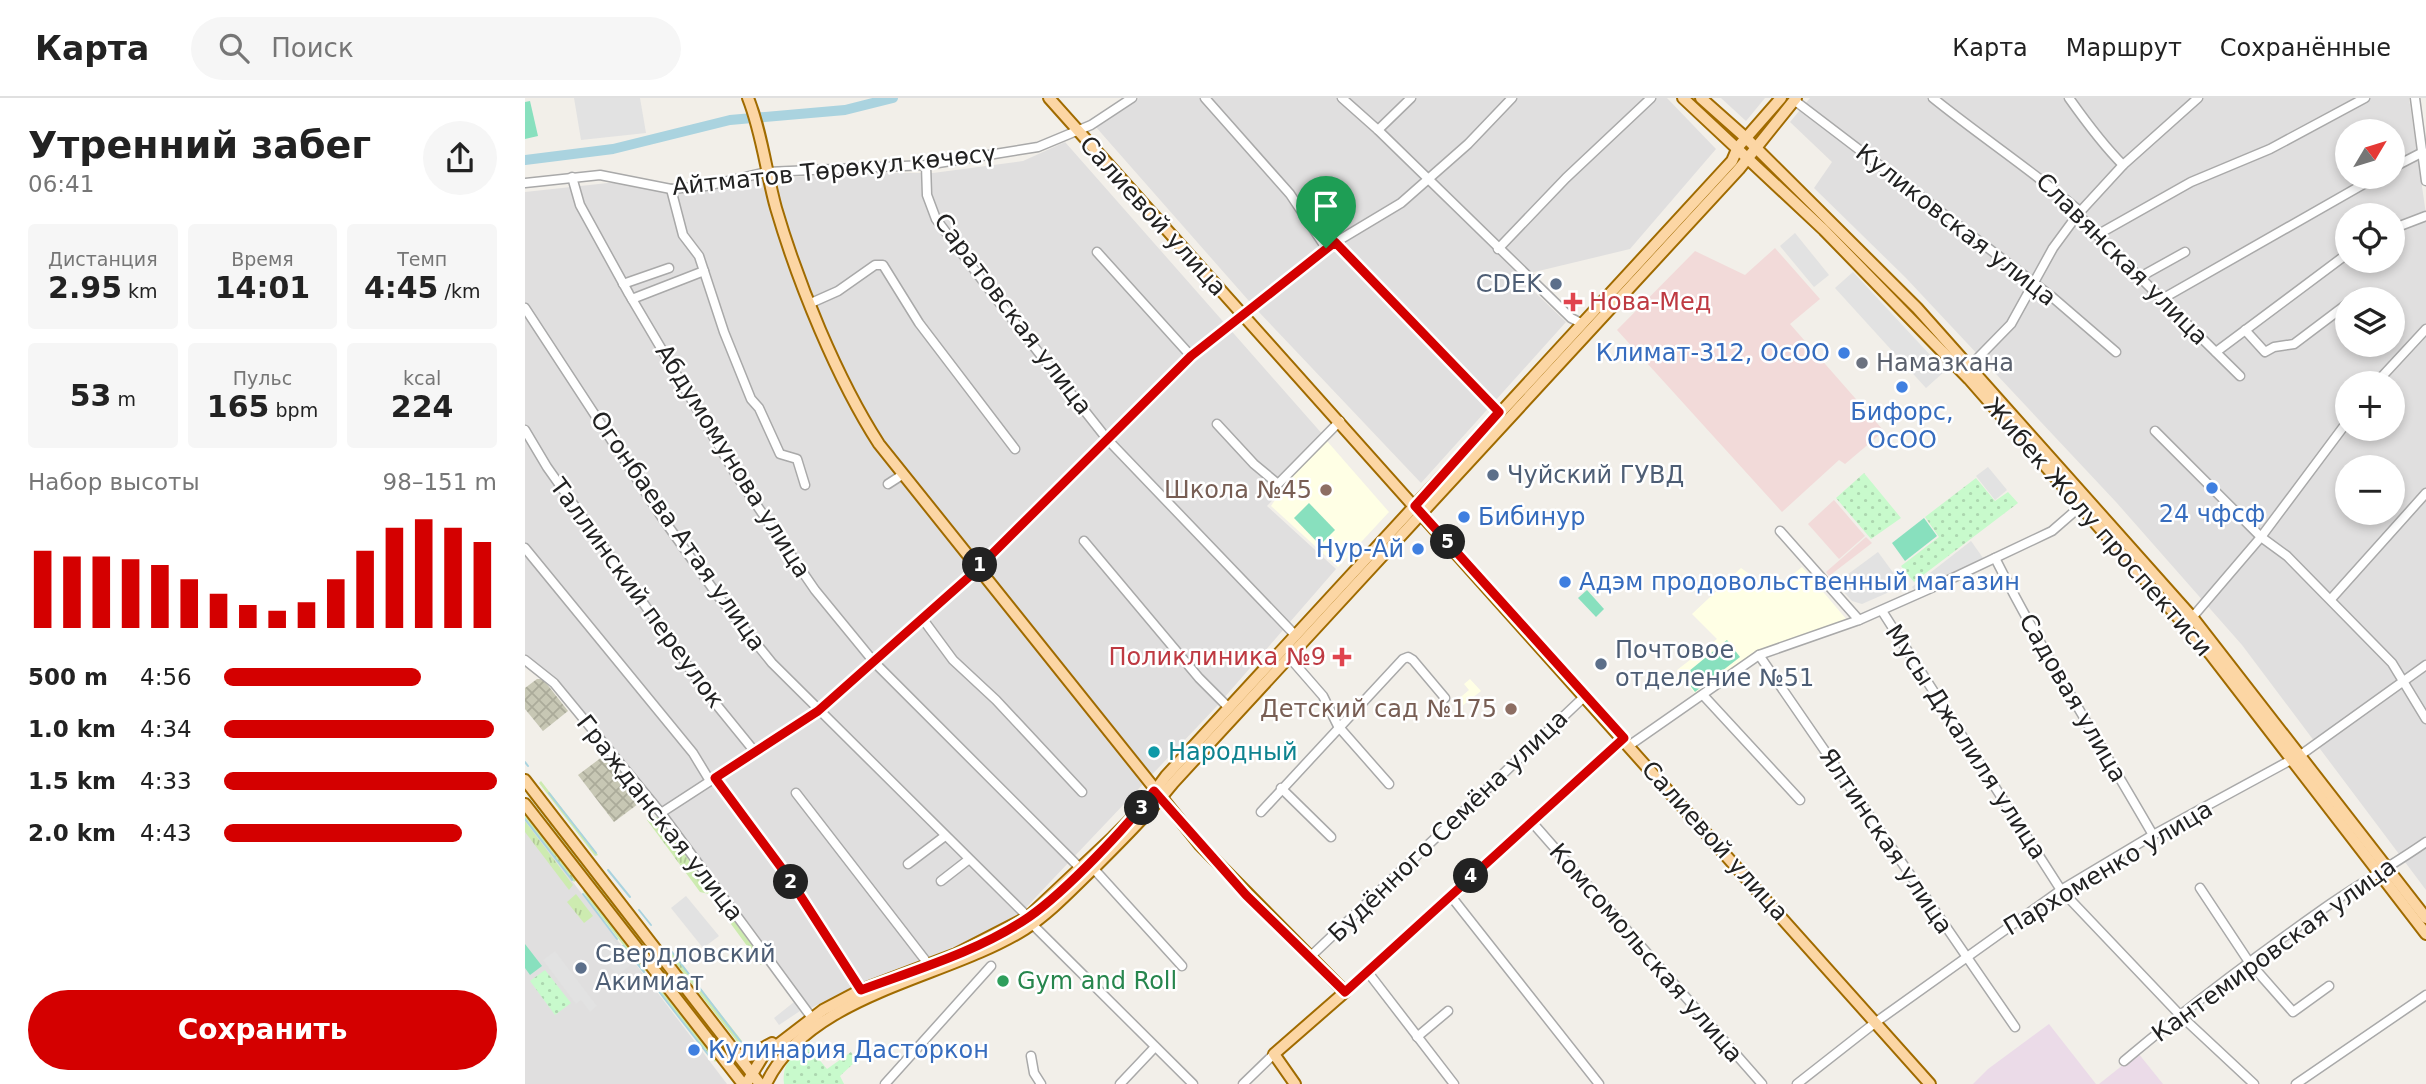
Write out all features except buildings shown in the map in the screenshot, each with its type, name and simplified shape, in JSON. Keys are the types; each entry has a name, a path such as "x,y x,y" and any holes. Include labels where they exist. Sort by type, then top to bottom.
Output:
{"main road":[{"name":"Салиевой улица","path":"1049,98 1930,1084"},
{"name":"Жибек Жолу проспектиси","path":"1683,98 1738,147 1967,369"},
{"name":"Жибек Жолу проспектиси","path":"1700,98 1751,142 1876,265 2190,621 2302,754 2426,934"},
{"path":"525,804 745,1084 763,1056 811,1018 861,990 929,965 1050,912 1093,868 1229,708 1739,169 1751,142 1781,98"},
{"path":"766,1084 775,1065 826,1020 866,999 961,962 1030,921 1157,795 1289,657 1418,510 1499,412 1732,161 1738,147 1751,142 1795,99"},
{"path":"749,102 776,209 811,303 855,406 902,475 1157,795 1246,895 1345,992"},
{"name":"Жибек Жолу проспектиси","path":"2190,621 2290,758 2383,871 2426,918"},
{"path":"525,781 760,1084"},
{"name":"Будённого Семёна улица","path":"1274,1054 1345,992"},
{"path":"736,1053 747,1057 787,1036"},
{"path":"1274,1054 1296,1084"}],"street":[{"name":"Айтматов Төрөкул көчөсү","path":"525,183 572,177 619,177 671,189 706,186 767,172 926,165 1038,147 1091,125 1132,98"},
{"path":"1205,98 1290,194 1326,248"},
{"path":"1342,98 1571,318 1581,323"},
{"path":"1378,130 1411,98"},
{"path":"661,813 818,711 977,568 1191,356 1326,248 1385,215 1428,181 1512,98"},
{"path":"1498,249 1566,178 1651,98"},
{"name":"Славянская улица","path":"1933,98 1977,134 2024,163 2077,208 2078,214 2097,235 2240,376"},
{"path":"2069,98 2098,140 2123,165"},
{"path":"1967,369 2011,324 2053,248 2078,214 2123,165 2198,98"},
{"path":"2097,235 2191,182 2270,149 2365,98"},
{"path":"2415,98 2426,181"},
{"name":"Куликовская улица","path":"1795,99 2033,282 2116,352"},
{"path":"2405,161 2423,152"},
{"name":"Саратовская улица","path":"926,165 927,195 936,219 1107,439 1296,636"},
{"name":"Абдумомунова улица","path":"572,177 580,205 623,284 773,533 874,662 1081,869"},
{"path":"671,189 683,235 699,256 724,331 751,398 759,408 780,454 797,459 806,485"},
{"path":"2162,299 2355,189"},
{"path":"2405,224 2426,216"},
{"path":"1335,242 1499,412"},
{"path":"2140,277 2185,252"},
{"path":"1097,253 1191,356"},
{"path":"2216,352 2335,263"},
{"path":"811,303 838,291 875,265 883,265 933,342 1015,449"},
{"path":"623,284 669,268"},
{"path":"632,299 704,271"},
{"name":"Огонбаева Атая улица","path":"525,308 661,516 718,596 772,663 818,711 858,746 944,836 1193,1084"},
{"path":"2245,330 2265,352 2274,346 2294,344 2335,313"},
{"path":"2387,371 2426,329"},
{"path":"1217,424 1254,464 1278,484 1340,421"},
{"name":"Таллинский переулок","path":"525,430 547,467 707,694 755,752"},
{"path":"2155,431 2262,537 2287,556 2392,663 2426,719"},
{"path":"2190,621 2262,537 2335,438"},
{"path":"888,484 902,475"},
{"path":"2330,600 2426,494"},
{"name":"Будённого Семёна улица","path":"1345,992 1531,821 1627,742 1703,695 1759,655 1882,611 2052,531 2085,503"},
{"name":"Мусы Джалиля улица","path":"1780,531 1859,620"},
{"path":"1084,541 1199,678 1229,708"},
{"path":"525,548 693,753 789,878 861,990"},
{"name":"Садовая улица","path":"1995,558 2036,639 2063,680 2153,835"},
{"name":"Мусы Джалиля улица","path":"1882,611 2061,890 2179,1014 2254,1084"},
{"path":"922,618 953,660 996,699 1082,792"},
{"name":"Ялтинская улица","path":"1759,655 2015,1027"},
{"path":"1289,657 1324,696 1338,726 1389,784"},
{"path":"1261,812 1338,726 1408,657 1445,698"},
{"name":"Гражданская улица","path":"525,660 554,683 661,813 811,1018"},
{"name":"Пархоменко улица","path":"1797,1084 1876,1022 2061,890 2153,835 2265,776 2290,758 2302,754 2426,665"},
{"path":"1703,695 1800,800"},
{"name":"Будённого Семёна улица","path":"1311,956 1585,696"},
{"path":"1281,788 1331,836"},
{"path":"796,793 929,965"},
{"name":"Комсомольская улица","path":"1531,821 1762,1084"},
{"path":"908,864 944,836"},
{"name":"Кантемировская улица","path":"2124,1061 2179,1014 2249,962 2426,842"},
{"path":"941,881 968,860"},
{"path":"1093,868 1182,966"},
{"path":"2200,888 2249,962 2293,1012 2329,986"},
{"path":"1450,895 1599,1084"},
{"path":"885,1084 991,966"},
{"path":"1367,971 1454,1084"},
{"path":"2296,1084 2426,995"},
{"path":"1417,1037 1448,1011"},
{"path":"1120,1084 1155,1047"},
{"name":"Будённого Семёна улица","path":"1243,1084 1274,1054"},
{"path":"1031,1056 1034,1073 1041,1084"}],"shaded area":[{"path":"574,98 640,98 646,133 581,140"},
{"path":"1139,98 1667,98 1716,149 1630,249 1518,276 1566,322 1421,483 1256,309 1095,126"},
{"path":"1721,98 1765,98 1746,121"},
{"path":"1810,98 2409,98 2426,214 2426,890 2242,645 2116,502 1905,277 1814,188 1832,162 1790,122"},
{"path":"1065,142 1324,436 1299,459 1281,491 1267,506 1336,569 1217,706 1016,918 962,945 851,988 809,1009 668,816 558,680 525,655 525,192 617,182 675,194 702,192 754,180 851,173 933,173 1023,161"},
{"path":"1795,233 1829,275 1814,287 1780,246"},
{"path":"1775,248 1820,299 1790,324 1884,431 1845,464 1839,460 1782,512 1617,330 1695,251 1745,275"},
{"path":"1853,272 1945,371 1926,388 1835,288"},
{"name":"Школа №45","path":"1327,441 1389,512 1338,567 1271,506 1291,475"},
{"path":"1988,467 2007,490 1995,500 1976,476"},
{"path":"1834,500 1865,536 1839,559 1808,524"},
{"path":"1866,537 1872,543 1829,576 1826,572"},
{"path":"1971,541 1983,558 1915,591 1912,587"},
{"path":"1878,552 1903,586 1862,604 1852,601 1836,583"},
{"path":"1802,567 1847,620 1780,646 1754,652 1696,695 1677,670 1717,639 1692,614 1741,568 1773,591"},
{"path":"537,679 543,679 568,711 543,731 525,709 525,688"},
{"path":"1470,679 1481,691 1461,707 1456,701 1469,690 1464,684"},
{"path":"606,754 642,801 614,822 578,775"},
{"path":"525,820 609,929 727,1084 525,1084"},
{"path":"686,896 719,936 703,948 671,908"},
{"path":"613,939 632,964 617,976 598,951"},
{"path":"555,951 597,1006 590,1012 581,1000 576,1004 543,960"},
{"path":"794,1002 800,1011 779,1025 774,1018"},
{"path":"2049,1024 2096,1084 1973,1084 1988,1069"},
{"path":"2138,1053 2163,1084 2099,1084"}],"green space":[{"path":"530,101 538,136 525,139 525,102"},
{"path":"1864,473 1901,518 1871,539 1836,498"},
{"path":"1976,478 1995,501 2008,492 2018,503 1914,582 1901,566 1939,537 1925,517"},
{"path":"1309,503 1335,530 1320,545 1294,518"},
{"path":"1924,518 1937,536 1905,561 1892,543"},
{"path":"1587,590 1604,609 1596,617 1578,598"},
{"path":"1727,640 1740,657 1695,692 1683,676"},
{"path":"541,781 598,855 595,856 539,783"},
{"path":"529,790 731,1055 727,1057 526,793"},
{"path":"525,812 578,879 574,882 525,819"},
{"path":"657,817 765,962 761,965 709,894 700,892 647,820"},
{"path":"525,821 573,885 569,890 525,832"},
{"path":"585,887 648,969 644,972 588,899 583,891"},
{"path":"576,894 593,916 584,923 567,902"},
{"path":"525,944 542,966 530,975 525,968"},
{"path":"669,948 742,1041 739,1044 666,951"},
{"path":"545,970 571,1003 555,1015 530,981"},
{"path":"654,976 718,1059 715,1062 657,988 652,980"},
{"path":"807,1045 827,1069 851,1052 856,1061 840,1076 844,1084 784,1084 786,1066 796,1053"}],"waterway":[{"path":"525,160 613,149 730,120 845,110 893,98"},
{"path":"525,762 528,766"},
{"path":"549,793 596,853"},
{"path":"525,819 572,880"},
{"path":"608,870 630,897"},
{"path":"583,894 617,939"},
{"path":"639,910 651,925"},
{"path":"623,946 644,972"},
{"path":"672,952 741,1042"},
{"path":"650,980 710,1057"}],"place":[{"name":"CDEK","path":"1556,284"},
{"name":"Нова-Мед","path":"1573,302"},
{"name":"Климат-312, ОсОО","path":"1844,353"},
{"name":"Намазкана","path":"1862,363"},
{"name":"Бифорс, ОсОО","path":"1902,387"},
{"name":"Чуйский ГУВД","path":"1493,475"},
{"name":"24 чфсф","path":"2212,488"},
{"name":"Школа №45","path":"1326,490"},
{"name":"Бибинур","path":"1464,517"},
{"name":"Нур-Ай","path":"1418,549"},
{"name":"Адэм продовольственный магазин","path":"1565,582"},
{"name":"Поликлиника №9","path":"1342,657"},
{"name":"Почтовое отделение №51","path":"1601,664"},
{"name":"Детский сад №175","path":"1511,709"},
{"name":"Народный","path":"1154,752"},
{"name":"Свердловский Акимиат","path":"581,968"},
{"name":"Gym and Roll","path":"1003,981"},
{"name":"Кулинария Дасторкон","path":"694,1050"}],"route":[{"path":"1335,242 1499,412 1415,506 1624,738 1345,992 1246,895 1154,791 1143,807 1113,837 1028,917 956,954 861,990 789,878 715,778 818,711 970,576 1191,356 1326,248 1335,242"}]}
